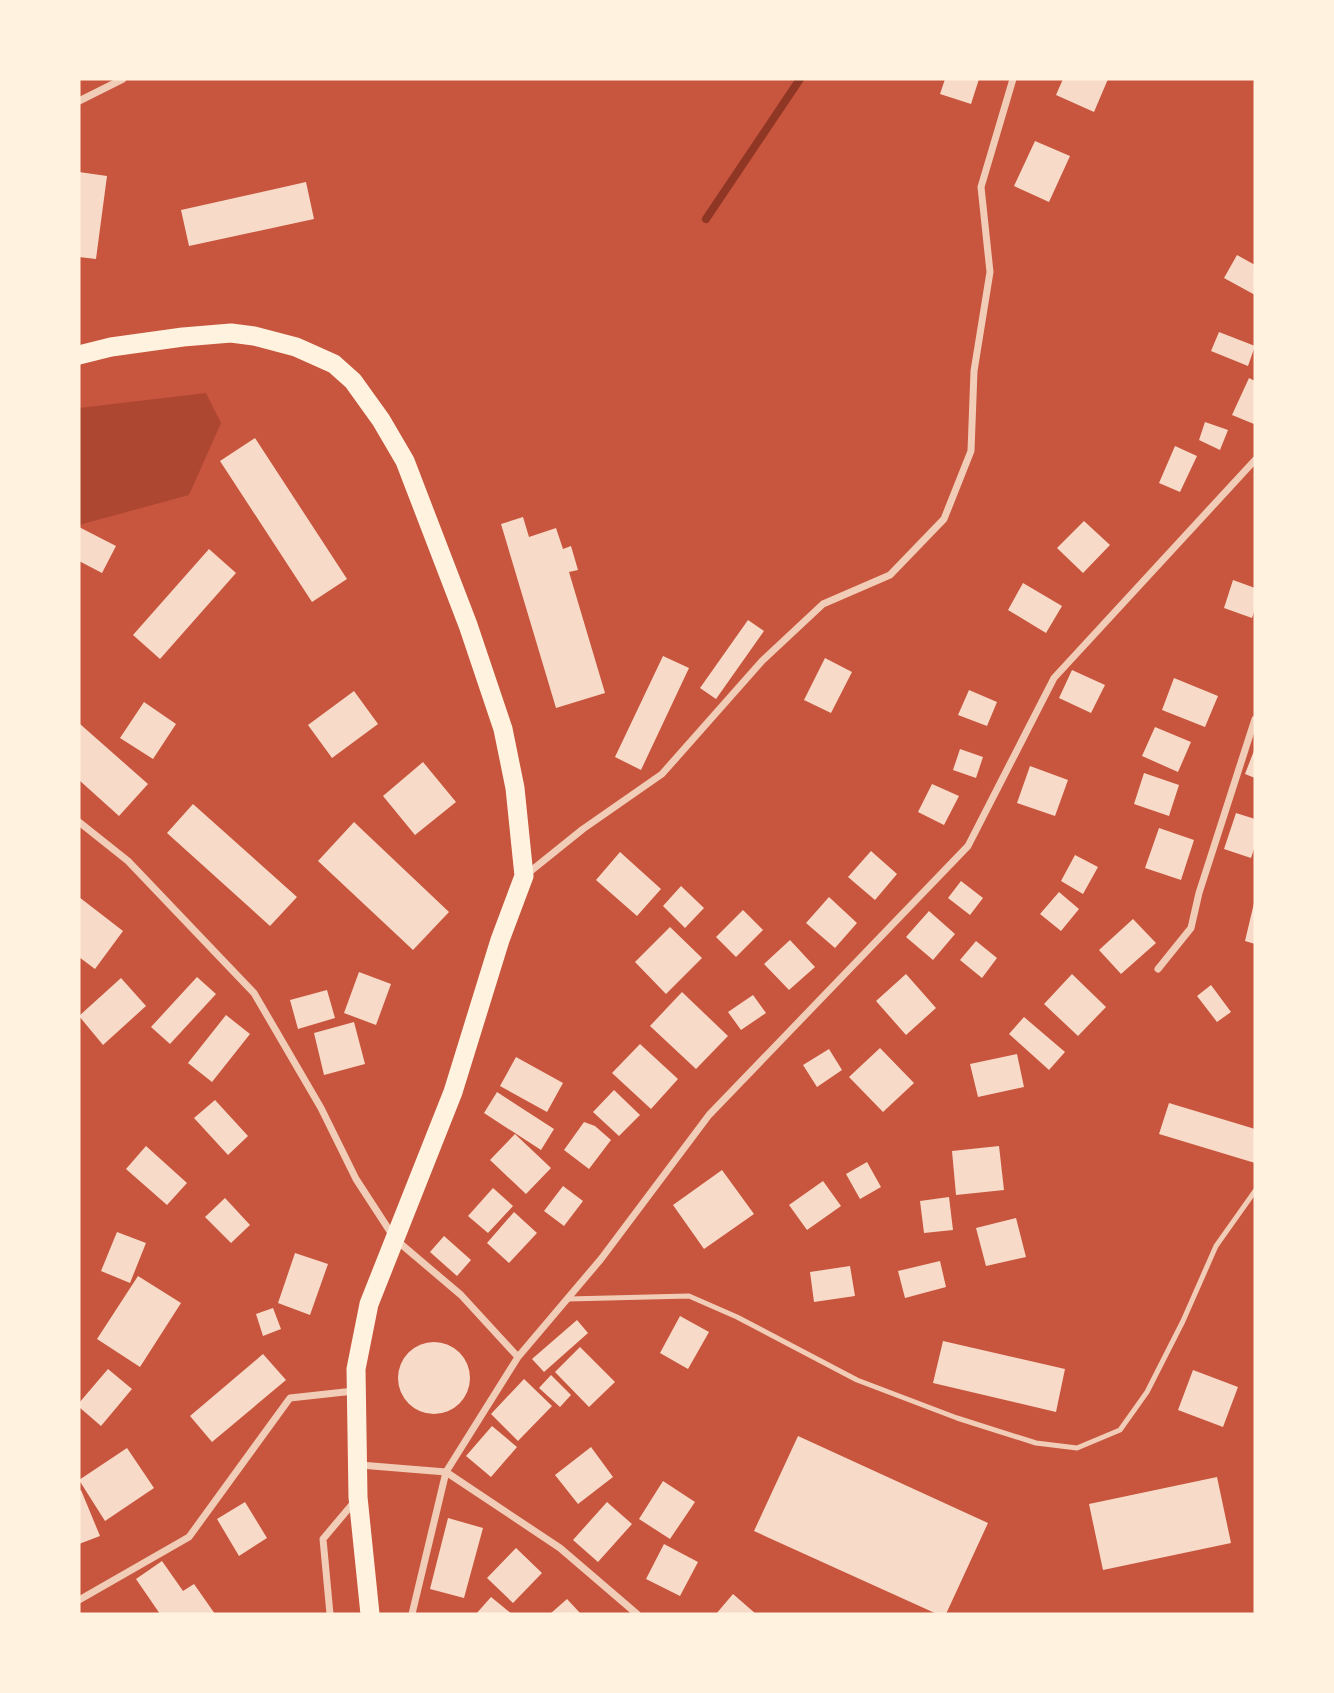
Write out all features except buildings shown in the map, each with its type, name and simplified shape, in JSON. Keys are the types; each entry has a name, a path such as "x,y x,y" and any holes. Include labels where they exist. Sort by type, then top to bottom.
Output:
{"highway":[{"path":"79,355 111,347 231,333 296,347 334,364 353,381 381,420 405,461 468,625 503,729 515,789 524,876 500,940 453,1092 369,1304 356,1369 358,1497 370,1614"}],"street":[{"path":"79,101 123,79"},
{"path":"524,876 583,829 662,775 762,661 823,604 890,575 944,519 971,451 974,371 989,272 981,187 1013,79"},
{"path":"412,1614 446,1472 518,1357 601,1259 709,1115 968,846 1054,678 1255,460"},
{"path":"1158,969 1191,928 1199,893 1255,719"},
{"path":"79,822 128,861 254,993 321,1108 356,1179 394,1239 461,1295 518,1357"},
{"path":"79,1601 189,1537 290,1398 355,1391"},
{"path":"357,1465 446,1472 559,1548 638,1614"},
{"path":"330,1614 323,1539 358,1497"}],"lane":[{"path":"568,1299 689,1296 737,1317 857,1380 957,1418 1036,1443 1077,1448 1120,1430 1147,1392 1183,1321 1216,1246 1255,1191"}],"shaded area":[{"path":"206,393 221,423 189,495 79,525 79,408"}],"waterway":[{"path":"706,219 800,79"}]}
